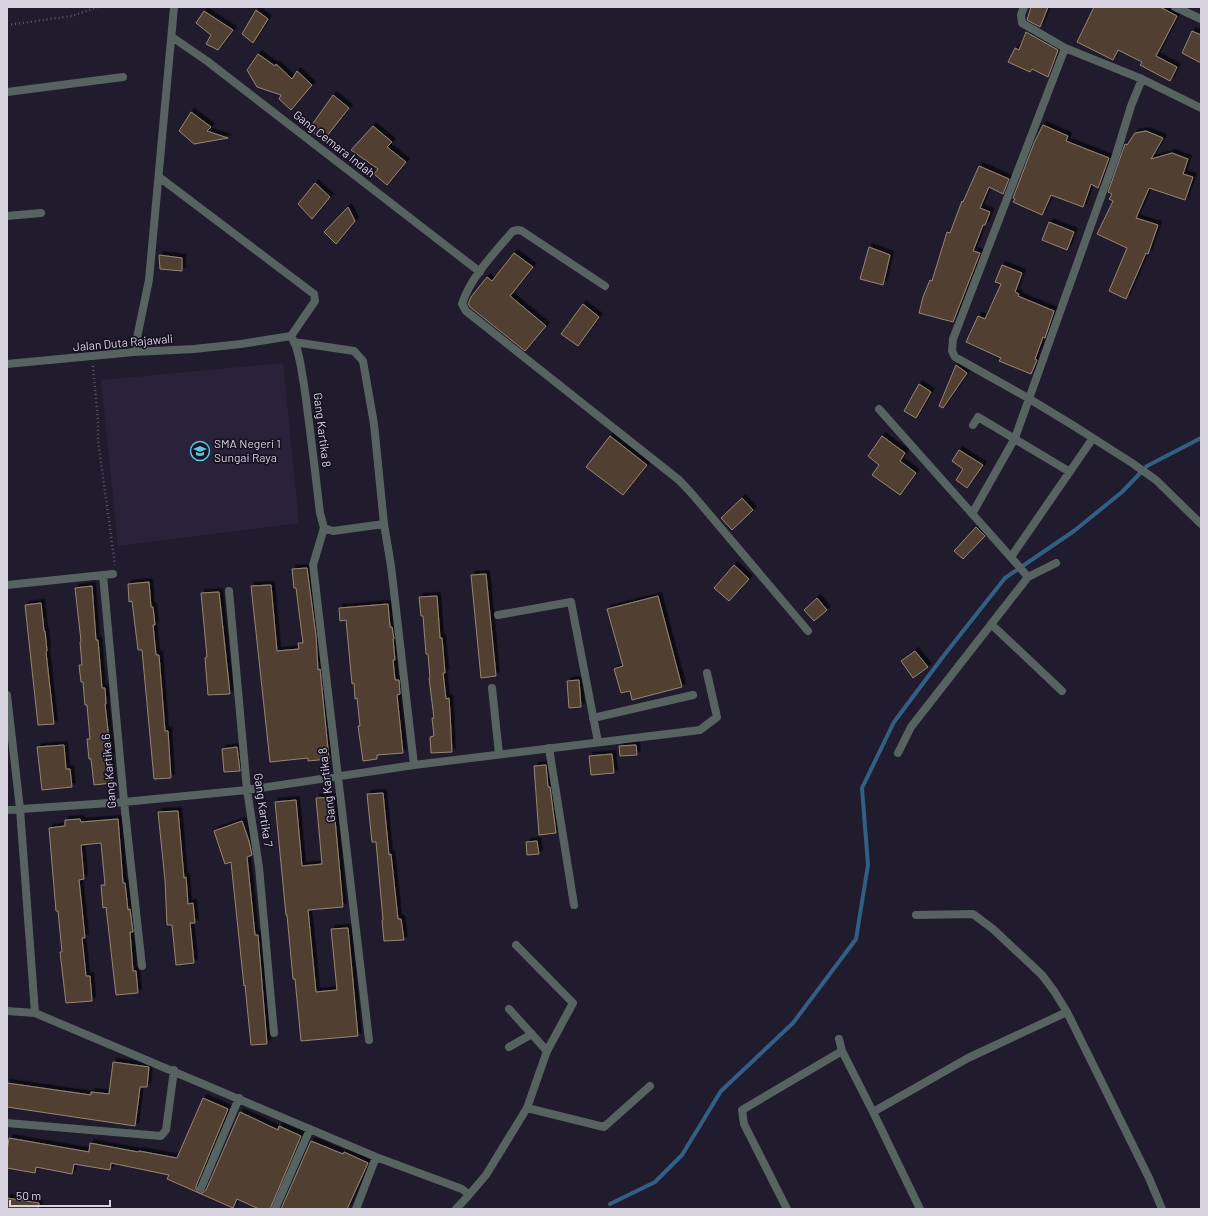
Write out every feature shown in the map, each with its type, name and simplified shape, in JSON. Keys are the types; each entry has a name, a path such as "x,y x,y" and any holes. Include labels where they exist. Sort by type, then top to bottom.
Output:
{"street":[{"path":"134,352 149,280 174,7"},
{"path":"1024,7 1021,15 1022,23 1065,48 1142,79 1201,108"},
{"path":"1175,7 1201,19"},
{"name":"Gang Cemara Indah","path":"172,37 206,61 480,272"},
{"path":"1065,48 953,340 952,351 955,357 1028,398 1138,467 1162,486 1201,524"},
{"path":"7,92 123,77"},
{"path":"972,514 1015,438 1131,106 1142,79"},
{"path":"158,177 314,294 315,301 292,339"},
{"path":"7,216 41,213"},
{"path":"605,286 522,231 518,230 513,231 480,272 465,295 462,304 466,311 679,480 694,495 808,631"},
{"name":"Jalan Duta Rajawali","path":"7,364 134,352 194,349 292,339 354,351 363,361 374,424 384,524 391,566 414,765"},
{"name":"Gang Kartika 8","path":"292,339 297,349 304,385 321,520 324,528 313,565 369,1040"},
{"path":"879,409 1026,575"},
{"path":"973,425 978,416 1070,472"},
{"path":"1013,560 1093,438"},
{"path":"324,528 333,531 384,524"},
{"path":"898,753 911,727 991,624 1026,575 1056,563"},
{"path":"7,585 113,574"},
{"name":"Gang Kartika 6","path":"103,575 124,802 142,966"},
{"name":"Gang Kartika 7","path":"228,591 247,790 259,867 274,1033"},
{"path":"498,615 571,602 598,742"},
{"path":"991,624 1062,691"},
{"path":"7,810 124,802 247,790 414,765 700,730 717,717 707,673"},
{"path":"492,688 499,754"},
{"path":"7,695 20,809 35,1013"},
{"path":"594,718 693,695"},
{"path":"549,748 574,905"},
{"path":"916,915 973,914 993,929 1042,975 1067,1012 1149,1178 1162,1209"},
{"path":"456,1209 486,1175 527,1108 547,1051 572,1004 516,945"},
{"path":"509,1009 547,1051"},
{"path":"7,1011 35,1013 174,1070 376,1157 462,1189 468,1196"},
{"path":"873,1112 968,1058 1067,1012"},
{"path":"509,1047 532,1034"},
{"path":"839,1039 842,1051 873,1112 917,1208"},
{"path":"786,1209 744,1124 742,1110 842,1051"},
{"path":"7,1124 161,1136 166,1130 174,1070"},
{"path":"527,1108 604,1127 650,1086"},
{"path":"201,1188 239,1098"},
{"path":"275,1209 310,1129"},
{"path":"356,1209 376,1157"}],"path":[{"path":"7,25 72,16 98,7"},
{"path":"92,357 98,421 98,440 115,571 113,574"}],"shaded area":[{"name":"SMA Negeri 1 Sungai Raya","path":"283,363 299,523 118,546 101,380"}],"building":[{"path":"1031,7 1048,7 1040,27 1027,20"},
{"path":"1094,7 1160,7 1177,16 1156,56 1177,67 1170,81 1140,65 1142,62 1118,50 1113,60 1077,42"},
{"path":"256,10 268,19 253,43 242,34"},
{"path":"204,11 233,30 218,50 206,44 211,35 196,23"},
{"path":"1192,31 1201,35 1201,63 1182,53"},
{"path":"1026,32 1058,50 1048,77 1032,69 1030,72 1008,62 1015,48 1019,50"},
{"path":"258,54 275,66 276,64 292,79 297,71 312,85 291,110 279,99 281,95 257,87 247,70"},
{"path":"333,95 349,108 323,141 309,129"},
{"path":"191,112 211,127 207,131 228,138 194,144 179,131"},
{"path":"1043,125 1068,136 1066,141 1109,158 1098,188 1091,184 1083,207 1051,195 1042,215 1013,202 1015,199 1013,198 1034,143"},
{"path":"373,126 392,142 387,147 406,162 387,185 374,174 378,169 351,150"},
{"path":"1146,131 1163,138 1151,159 1172,153 1188,159 1183,174 1193,177 1185,200 1149,188 1136,218 1158,225 1148,254 1146,253 1126,299 1109,291 1127,248 1097,234 1113,201 1109,199 1112,194 1108,192 1125,144 1127,145 1135,133"},
{"path":"979,166 1009,179 1003,194 989,187 980,208 990,212 985,225 983,225 973,251 980,253 953,322 919,313 923,297 930,280 932,281 947,232 950,233 962,201 963,202"},
{"path":"315,183 330,197 312,219 298,204"},
{"path":"348,207 355,221 336,244 324,232"},
{"path":"1049,222 1074,232 1067,250 1042,240"},
{"path":"869,247 890,255 883,285 860,279"},
{"path":"514,253 533,267 510,296 546,326 525,351 468,304 471,297 487,277 492,281"},
{"path":"159,255 182,258 182,271 160,269"},
{"path":"1002,265 1022,273 1015,292 1019,294 1018,296 1054,311 1045,338 1043,337 1035,359 1037,360 1031,374 999,361 1001,358 966,342 978,316 985,319 1001,284 995,282"},
{"path":"583,304 599,317 578,346 561,334"},
{"path":"956,365 967,373 943,408 939,406"},
{"path":"919,384 931,392 916,418 904,411"},
{"path":"610,436 647,465 623,495 586,467"},
{"path":"882,436 905,453 900,461 916,473 900,495 872,475 879,465 868,456"},
{"path":"959,450 983,465 967,488 956,480 963,469 952,461"},
{"path":"742,498 753,510 732,530 721,518"},
{"path":"976,527 985,536 963,559 954,551"},
{"path":"734,565 749,579 729,601 714,588"},
{"path":"307,568 316,636 318,670 320,669 329,759 308,761 308,758 270,762 251,586 271,585 277,651 299,649 298,643 303,643 292,569"},
{"path":"486,574 496,676 481,678 471,575"},
{"path":"149,582 151,607 153,607 155,625 153,625 156,655 159,655 165,731 168,731 171,778 154,779 142,650 138,650 132,601 129,602 128,584"},
{"path":"92,586 96,640 98,640 102,688 105,688 112,783 94,785 87,739 90,739 87,705 85,705 83,682 81,682 79,665 82,665 81,641 75,588"},
{"path":"219,592 230,694 208,695 205,658 207,657 201,593"},
{"path":"437,596 440,638 442,638 445,673 443,673 446,699 449,698 452,752 431,753 430,737 434,736 432,718 434,718 429,678 428,654 426,654 423,616 421,616 419,597"},
{"path":"658,596 682,687 632,700 630,691 621,693 614,669 623,666 607,609"},
{"path":"817,598 827,610 814,621 804,610"},
{"path":"41,603 54,724 38,725 25,605"},
{"path":"388,604 390,627 392,627 394,639 395,660 393,660 395,680 399,680 400,694 397,695 403,753 377,755 377,759 363,761 358,726 360,726 357,698 355,699 354,683 352,684 346,620 340,621 339,608"},
{"path":"915,651 928,667 913,678 901,661"},
{"path":"579,680 581,707 569,708 567,681"},
{"path":"64,745 66,769 70,769 72,787 42,790 37,747"},
{"path":"636,745 637,755 620,756 619,746"},
{"path":"237,747 240,771 224,772 222,749"},
{"path":"612,754 614,773 591,775 589,756"},
{"path":"546,765 548,787 550,787 556,833 539,835 534,766"},
{"path":"383,793 389,855 391,854 398,919 401,919 404,940 384,941 376,842 372,842 367,794"},
{"path":"333,797 343,907 308,910 316,992 337,990 331,929 348,928 358,1036 301,1041 295,979 293,979 286,915 275,802 296,800 302,866 322,864 316,798"},
{"path":"178,811 184,878 186,877 188,904 193,903 195,923 190,923 194,963 176,965 172,925 167,925 165,880 158,812"},
{"path":"80,819 81,822 118,819 123,883 125,883 128,910 130,909 133,932 130,932 133,971 136,971 138,993 116,995 106,907 103,908 101,885 105,885 101,843 81,845 84,879 79,880 85,938 82,938 86,976 90,976 92,1001 66,1003 49,828 65,826 65,820"},
{"path":"242,821 252,855 247,857 255,935 258,935 267,1044 251,1045 231,862 225,864 214,831"},
{"path":"537,841 539,854 527,855 526,842"},
{"path":"113,1062 149,1067 147,1087 140,1087 135,1126 7,1107 7,1083 91,1095 91,1092 109,1094"},
{"path":"203,1098 228,1109 196,1186 199,1193 167,1179 169,1175 111,1163 110,1170 74,1164 72,1174 36,1167 35,1173 7,1168 9,1138 89,1152 90,1143 177,1158"},
{"path":"240,1112 278,1130 279,1126 301,1136 270,1209 259,1209 237,1199 233,1208 199,1193 206,1190"},
{"path":"311,1141 343,1154 344,1152 368,1163 347,1209 281,1209"},
{"path":"7,1198 39,1203 38,1209 7,1209"}],"waterway":[{"path":"610,1204 655,1182 682,1155 721,1091 793,1023 856,939 868,865 862,788 894,722 945,654 1005,578 1074,531 1122,492 1147,466 1201,438"}],"place":[{"name":"SMA Negeri 1 Sungai Raya","path":"200,451"}]}
